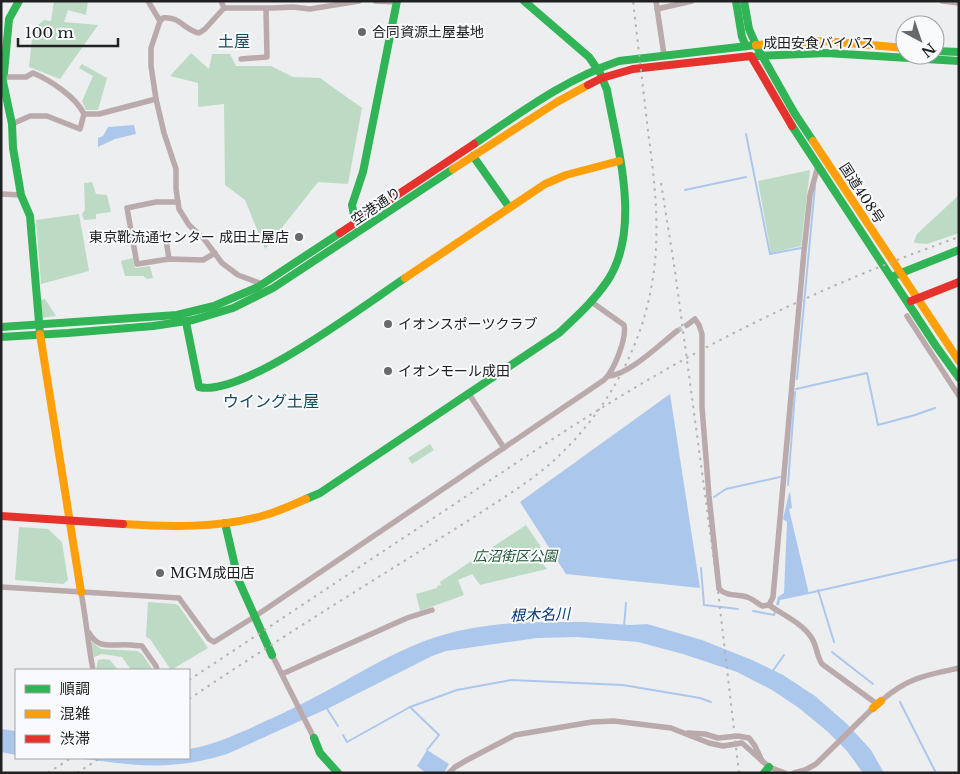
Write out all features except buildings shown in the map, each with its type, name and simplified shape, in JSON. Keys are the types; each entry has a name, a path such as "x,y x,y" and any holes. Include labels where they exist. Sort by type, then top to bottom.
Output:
{"main road":[{"path":"19,1 9,19 4,73 2,77 12,124 13,148 21,195 30,216 38,325 81,592"},
{"path":"1,516 160,526 225,523 278,511 320,492 469,394 559,333 593,303 614,269 621,252 626,228 625,200 607,90 598,68 589,57 524,1"},
{"name":"成田安食バイパス","path":"736,1 742,37 751,56 826,53 959,61"},
{"name":"国道408号","path":"744,1 749,29 760,55 795,114 959,361"},
{"path":"363,230 354,214 352,206 365,163 397,2"},
{"name":"成田安食バイパス","path":"756,45 825,41 895,47"},
{"path":"746,46 756,45"},
{"name":"空港通り","path":"1,327 177,315 222,303 262,284 547,95 598,68 619,61 746,46"},
{"path":"945,51 959,52"},
{"name":"空港通り","path":"1,338 186,322 228,310 268,291 557,102 602,78 633,69 751,56"},
{"name":"国道408号","path":"751,56 793,127 907,303 959,378"},
{"path":"473,156 509,207"},
{"path":"186,322 199,387 206,390 224,386 258,372 282,359 545,184 566,175 619,161"},
{"path":"891,278 959,250"},
{"path":"907,303 959,282"},
{"path":"225,523 238,578 272,655"},
{"path":"314,738 315,744 325,760 338,773"}],"street":[{"path":"148,1 160,21"},
{"path":"221,1 224,8"},
{"path":"268,291 262,284 238,275 222,263 204,239 189,225 179,209 176,169 164,133 156,99 151,54 160,21 163,18 172,18 199,33 224,8 266,8 292,4 310,9 359,1"},
{"path":"375,1 397,2"},
{"path":"656,1 664,55"},
{"path":"657,9 692,1"},
{"path":"942,1 959,3"},
{"path":"241,59 266,57 266,8"},
{"path":"2,77 26,77 33,72 49,80 81,108 84,114 80,129 47,116 30,116 12,124"},
{"path":"84,114 99,114 156,99"},
{"path":"774,608 773,597 804,251 810,195 818,164"},
{"path":"1,194 21,195"},
{"path":"178,202 156,202 126,208 137,264 170,259 202,260 215,253"},
{"path":"132,235 165,233 170,259"},
{"path":"593,303 624,325 626,332 609,376"},
{"path":"906,316 959,396"},
{"path":"687,325 695,319 699,324 702,334 702,407 718,586 726,594 747,597 762,606 774,608 799,625 812,638 818,658 822,664 877,704"},
{"path":"1,586 179,598 209,639 214,642 569,405 609,376 614,376 632,366 678,331"},
{"path":"469,394 504,448"},
{"path":"81,592 89,633 87,641 93,669"},
{"path":"282,674 407,618 432,610"},
{"path":"89,633 96,641 106,646 142,646 156,666 156,669"},
{"path":"272,655 314,738"},
{"path":"794,773 809,768 823,758 877,704 909,681 921,676 959,668"},
{"path":"449,773 455,767 515,735 592,722 614,721 671,728 718,745 742,743 746,745 765,767 785,773"}],"green space":[{"path":"54,1 88,1 86,15 68,10 64,22 98,25 60,79 29,67 33,29 44,20 51,21"},
{"path":"191,53 209,69 212,54 230,54 236,66 271,66 293,77 320,78 362,108 348,184 318,182 265,249 245,200 225,185 224,104 198,107 198,83 170,76"},
{"path":"82,64 107,78 98,110 86,110 82,101 93,76 79,68"},
{"path":"810,170 801,246 771,253 758,181"},
{"path":"92,182 96,194 107,195 111,212 96,214 96,219 84,220 82,214 85,210 84,183"},
{"path":"959,195 959,233 927,244 915,243 917,234"},
{"path":"79,214 89,271 41,284 36,220"},
{"path":"133,258 135,268 150,266 153,278 125,276 121,261"},
{"path":"45,299 56,316 41,318 40,300"},
{"path":"430,444 434,450 412,464 408,458"},
{"name":"広沼街区公園","path":"526,525 541,547 534,553 547,569 480,585 472,574 458,580 464,595 420,611 416,594 437,588 437,586 441,585 440,582"},
{"path":"19,527 48,529 62,542 68,580 63,584 15,580"},
{"path":"148,602 175,604 179,606 208,648 170,669 150,639 146,637"},
{"path":"92,642 101,649 137,651 142,654 152,669 130,669 122,657 102,654 94,657 90,643"},
{"path":"98,660 110,660 117,669 96,669"}],"water":[{"path":"134,125 136,134 115,139 98,147 98,138 103,136 108,127"},
{"path":"670,394 700,588 566,574 520,502"},
{"path":"790,492 792,508 789,509 809,594 780,600 779,605 776,605 778,597 784,593 787,522 783,519"},
{"path":"524,623 647,624 702,640 752,660 783,675 815,696 847,724 871,750 884,773 863,773 847,751 799,708 772,690 737,672 683,654 638,642 577,637 537,638 446,651 432,656 331,707 227,754 206,760 169,765 134,765 84,759 190,759 190,749 213,743 253,727 427,640 466,629"},
{"path":"1,729 15,731 15,755 1,752"},
{"path":"427,750 449,764 444,773 426,773 417,766"}],"waterway":[{"path":"746,134 770,254 801,248"},
{"path":"685,190 746,177"},
{"path":"797,379 815,186"},
{"path":"796,389 867,373 878,425 935,408"},
{"path":"788,485 795,392"},
{"path":"714,497 726,489 780,477"},
{"path":"809,593 959,559"},
{"path":"701,568 704,605 738,609"},
{"path":"818,590 834,642"},
{"path":"624,626 626,603"},
{"path":"753,611 774,615 775,612"},
{"path":"832,652 873,684"},
{"path":"772,672 784,655"},
{"path":"410,707 457,690 511,680 623,685 700,698 711,702"},
{"path":"900,702 936,773"},
{"path":"326,707 338,726"},
{"path":"343,735 347,742 410,707 439,735 427,750"}],"tunnel":[{"path":"677,331 687,325"}],"railway":[{"path":"190,698 286,635 471,519 542,471 571,443 606,399 620,376 642,324 649,297 656,252 654,183 633,1"},
{"path":"661,183 675,271 718,591 739,773"},
{"path":"190,679 557,436 670,367 791,305 874,269 959,237"},
{"path":"48,773 69,759"},
{"path":"77,773 98,759"}],"traffic: fast":[{"path":"19,1 9,19 4,73 2,77 12,124 13,148 21,195 30,216 40,334"},
{"path":"360,224 354,215 352,205 363,172 397,1"},
{"path":"524,1 589,57 600,73"},
{"path":"736,1 742,37 746,46"},
{"path":"744,1 749,29 756,45"},
{"path":"474,144 562,87 599,68 619,61 756,45 795,114 813,141"},
{"path":"945,51 959,52"},
{"path":"757,56 826,53 959,61"},
{"path":"306,499 320,493 559,333 603,288 618,259 624,236 625,212 621,161 607,90 602,78"},
{"path":"792,126 959,378"},
{"path":"473,156 509,207"},
{"path":"1,337 153,326 193,320 233,308 273,288 453,169"},
{"path":"1,327 177,315 214,306 258,287 340,233"},
{"path":"896,275 959,250"},
{"path":"186,322 199,387 219,387 244,378 304,346 405,278"},
{"path":"225,523 238,579 272,655"},
{"path":"314,738 320,753 338,773"},
{"path":"764,773 769,767"}],"traffic: slow":[{"path":"756,45 825,41 895,47"},
{"path":"453,169 557,102 588,85"},
{"path":"813,141 959,361"},
{"path":"405,278 545,184 566,175 619,161"},
{"path":"40,334 81,592"},
{"path":"123,524 176,526 228,523 268,514 306,499"},
{"path":"873,708 881,701"}],"traffic: jam":[{"path":"588,85 602,78 633,69 751,56 792,126"},
{"path":"340,233 474,144"},
{"path":"911,301 959,282"},
{"path":"1,516 123,524"}],"place":[{"name":"合同資源土屋基地","path":"362,32"},
{"name":"東京靴流通センター 成田土屋店","path":"299,237"},
{"name":"イオンスポーツクラブ","path":"388,324"},
{"name":"イオンモール成田","path":"388,371"},
{"name":"MGM成田店","path":"160,573"}],"district":[{"name":"土屋","path":"234,41"},
{"name":"ウイング土屋","path":"271,401"}],"water label":[{"name":"根木名川","path":"540,615"}]}
